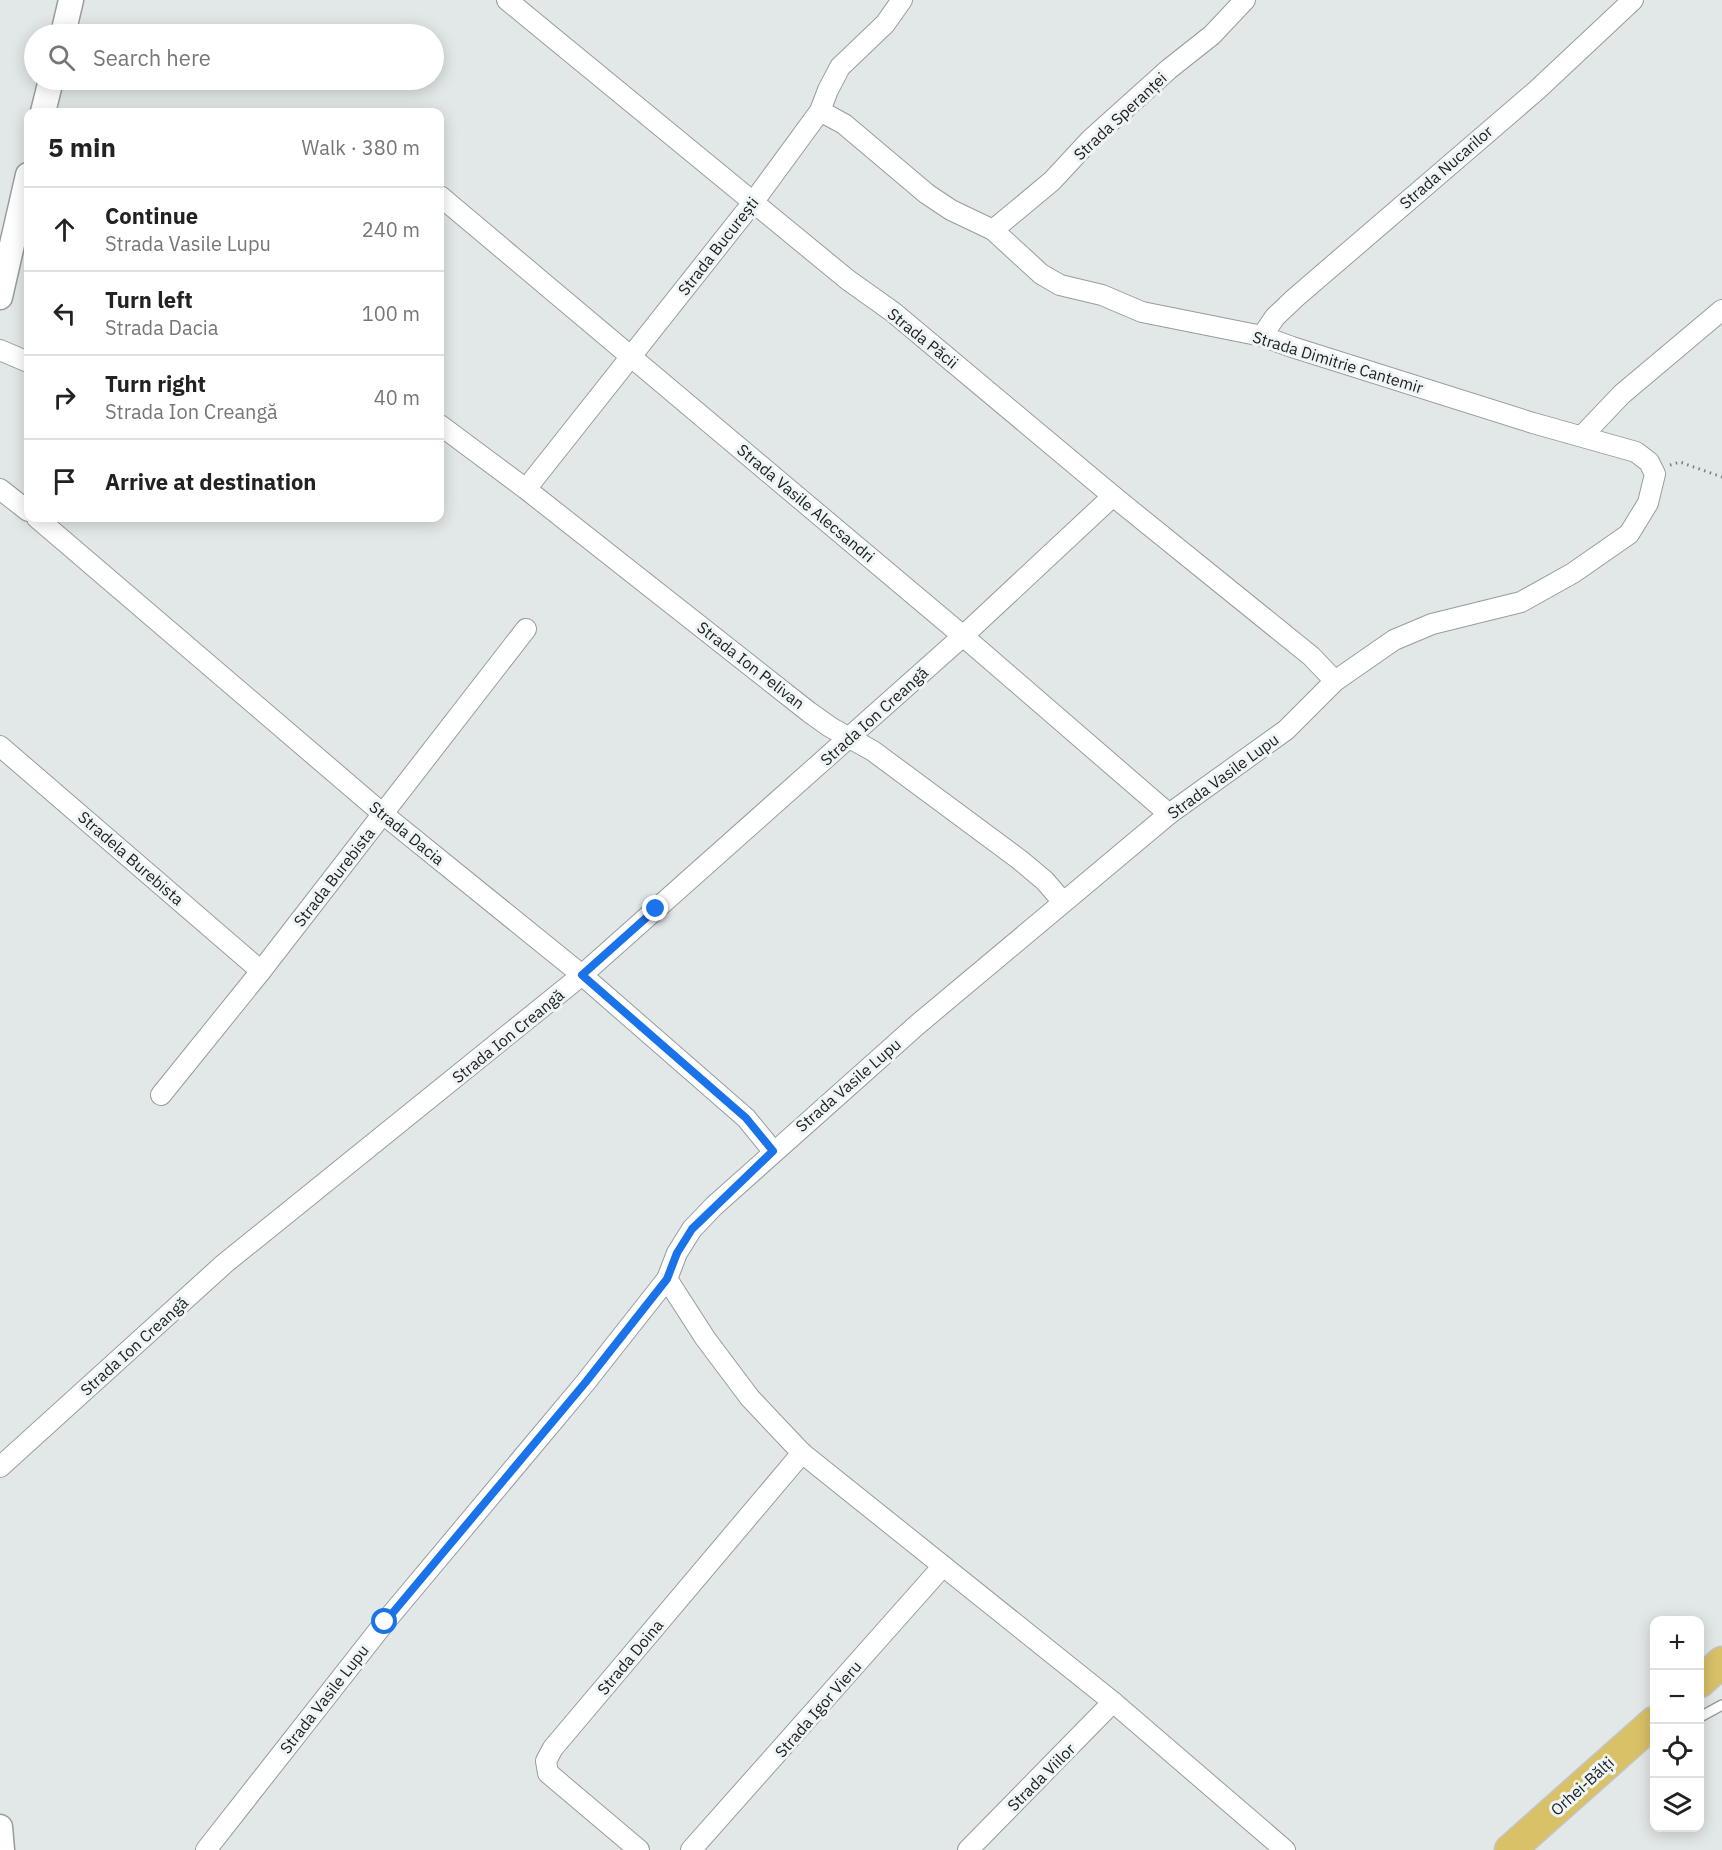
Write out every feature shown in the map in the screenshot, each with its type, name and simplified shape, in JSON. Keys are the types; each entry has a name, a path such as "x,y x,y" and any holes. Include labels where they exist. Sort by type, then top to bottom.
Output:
{"main road":[{"path":"1704,1678 1722,1662"},
{"name":"Orhei-Bălți","path":"1510,1850 1652,1724"}],"street":[{"path":"65,24 71,0"},
{"name":"Strada Păcii","path":"507,0 848,280 893,312 1113,496 1311,656 1335,681"},
{"name":"Strada București","path":"526,489 754,201 820,111 840,67 885,24 902,0"},
{"name":"Strada Speranței","path":"993,230 1052,181 1090,140 1169,69 1212,35 1245,0"},
{"name":"Strada Nucarilor","path":"1262,336 1275,317 1320,276 1537,90 1633,0"},
{"path":"44,108 48,90"},
{"name":"Strada Dimitrie Cantemir","path":"820,111 844,124 927,194 951,210 993,230 1041,274 1060,285 1102,295 1142,312 1262,336 1292,348 1522,420 1583,435 1636,452 1649,462 1655,474"},
{"path":"0,297 24,192"},
{"name":"Strada Vasile Alecsandri","path":"444,199 963,636 1169,814"},
{"path":"1583,435 1622,394 1722,310"},
{"path":"0,350 24,360"},
{"name":"Strada Ion Pelivan","path":"444,428 526,489 809,712 873,751 1020,860 1045,881 1063,902"},
{"name":"Strada Vasile Lupu","path":"206,1850 385,1622 585,1383 667,1279 677,1253 692,1229 773,1151 1169,814 1286,730 1335,681 1394,640 1432,624 1521,602 1573,573 1629,534 1648,503 1655,474"},
{"path":"0,489 24,508"},
{"name":"Strada Ion Creangă","path":"0,1467 224,1264 582,975 963,636 1113,496"},
{"name":"Strada Dacia","path":"42,522 383,814 582,975 746,1118 773,1151"},
{"name":"Strada Burebista","path":"161,1095 261,971 526,629"},
{"name":"Stradela Burebista","path":"0,746 261,971"},
{"path":"667,1279 705,1338 750,1398 802,1454 1113,1702 1284,1850"},
{"name":"Strada Doina","path":"639,1850 554,1779 548,1773 546,1761 553,1748 802,1454"},
{"name":"Strada Igor Vieru","path":"691,1850 943,1566"},
{"name":"Strada Viilor","path":"968,1850 1113,1702"},
{"path":"0,1827 2,1850"}],"lane":[{"path":"1704,1715 1722,1705"},
{"path":"1599,1771 1636,1751"}],"path":[{"path":"1655,474 1666,466 1680,462 1722,477"}],"route":[{"path":"385,1622 585,1383 667,1279 677,1253 692,1229 773,1151 746,1118 582,975 656,909"}]}
